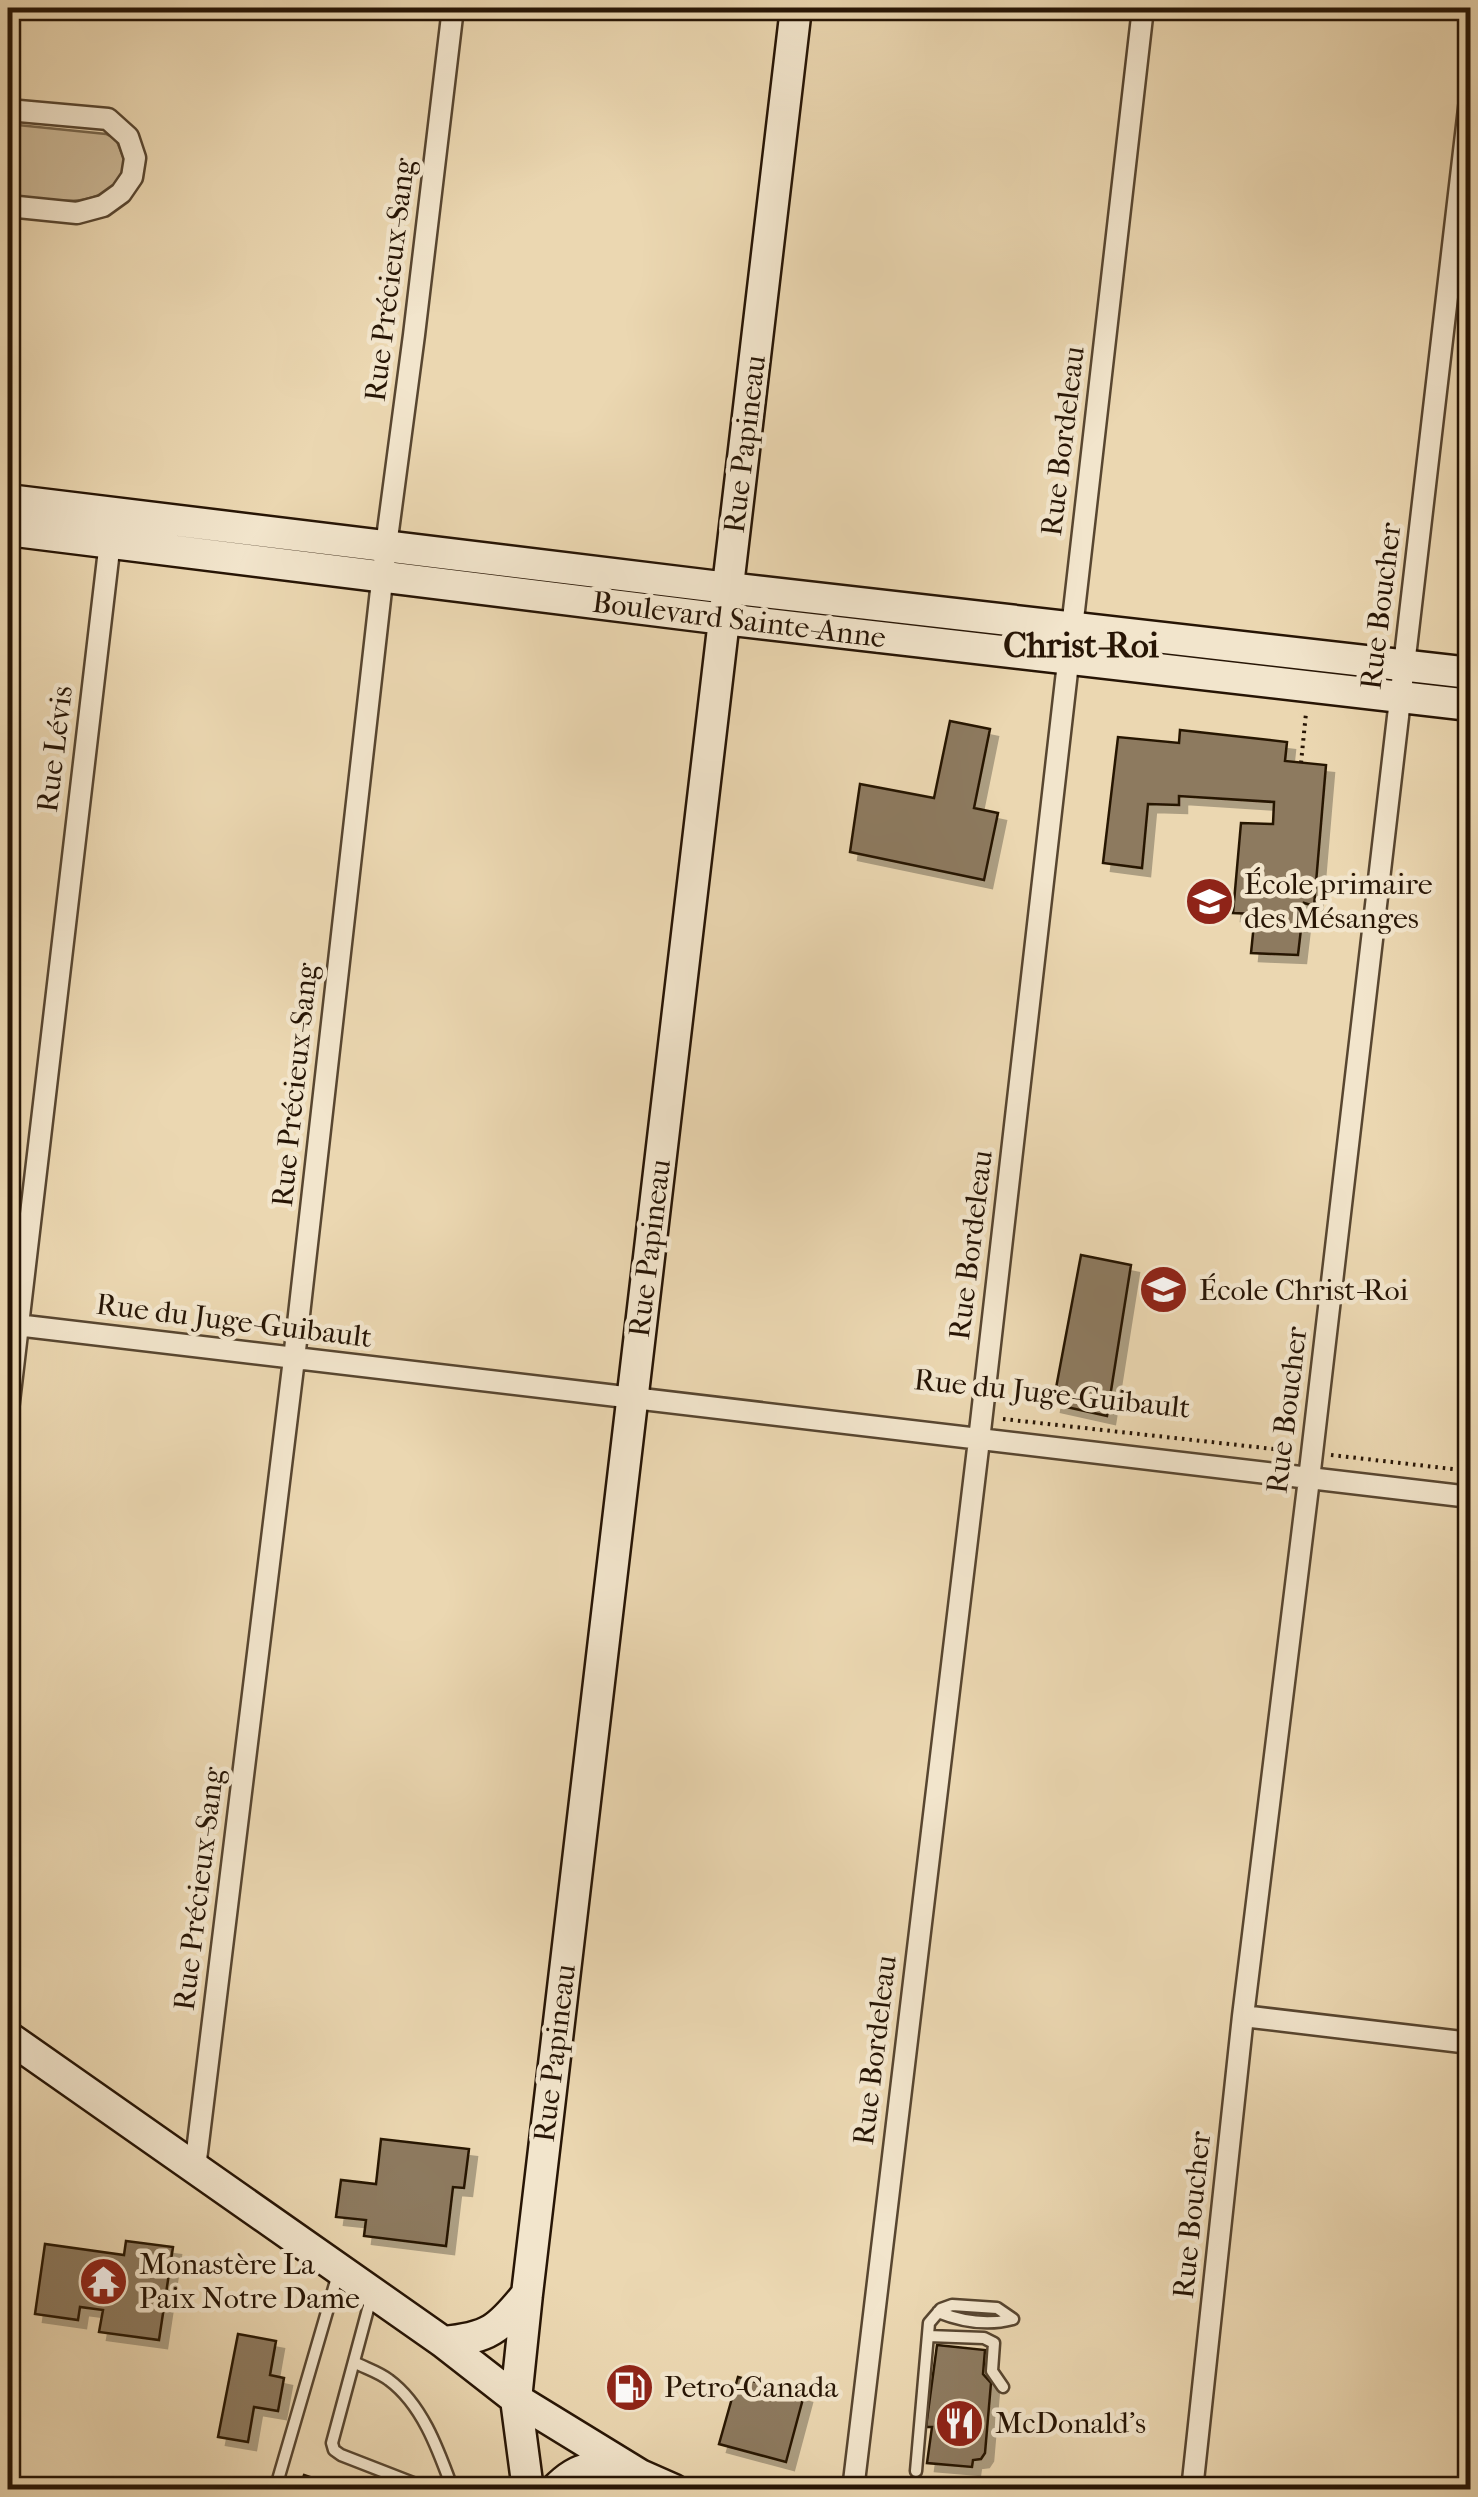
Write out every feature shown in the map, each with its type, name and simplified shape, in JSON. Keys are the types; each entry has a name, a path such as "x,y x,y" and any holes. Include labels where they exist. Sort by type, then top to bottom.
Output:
{"street":[{"name":"Rue Précieux-Sang","path":"195,2168 294,1359 384,560 453,8"},
{"name":"Rue Papineau","path":"528,2490 516,2399 526,2294 796,8"},
{"name":"Rue Bordeleau","path":"852,2490 982,1417 1144,8"},
{"name":"Rue Boucher","path":"1192,2490 1243,2016 1470,100"},
{"path":"8,110 108,119 128,136 135,158 132,177 121,193 103,206 77,213 8,206"},
{"name":"Boulevard Sainte-Anne","path":"8,500 114,512 724,619 1470,705"},
{"name":"Rue Lévis","path":"8,1410 12,1325 114,512"},
{"name":"Boulevard Sainte-Anne","path":"8,530 110,544 384,560 728,588 1470,673"},
{"name":"Rue du Juge-Guibault","path":"12,1325 1470,1498"},
{"path":"1243,2016 1470,2043"},
{"path":"8,2038 444,2342 516,2399 640,2475 674,2490"},
{"path":"444,2342 471,2340 495,2329 526,2294"},
{"path":"555,2490 571,2474 595,2467 640,2475"}],"lane":[{"path":"275,2490 339,2269"},
{"path":"372,2292 332,2444 340,2455 431,2490"},
{"path":"916,2471 930,2323 941,2308 952,2305 997,2308 1013,2319"},
{"path":"928,2336 984,2338 994,2343 992,2371 1003,2387"},
{"path":"354,2362 389,2380 413,2405 438,2448 453,2490"}],"path":[{"path":"1301,762 1308,685"},
{"name":"Rue du Juge-Guibault","path":"982,1417 1298,1452"},
{"path":"1318,1454 1470,1471"}],"shaded area":[{"path":"8,124 106,134 116,139 124,159 124,179 83,200 8,196"}],"building":[{"path":"950,721 990,729 974,808 998,813 984,880 850,852 860,784 934,798"},
{"path":"1180,730 1287,742 1285,761 1326,765 1314,906 1304,903 1298,955 1251,953 1255,914 1233,913 1241,823 1273,824 1274,802 1179,796 1179,805 1148,804 1142,868 1103,863 1118,737 1179,743"},
{"path":"1081,1255 1131,1265 1107,1416 1053,1404"},
{"path":"381,2139 469,2149 464,2188 453,2187 446,2246 364,2236 366,2220 336,2217 341,2180 376,2184"},
{"name":"Monastère La Paix Notre Dame","path":"126,2241 173,2247 159,2340 99,2332 103,2310 80,2307 78,2320 35,2314 45,2244 124,2255"},
{"path":"238,2334 276,2341 270,2375 284,2378 278,2411 254,2407 248,2442 218,2437"},
{"path":"937,2345 985,2350 983,2374 991,2383 985,2453 981,2459 973,2460 972,2467 927,2463 932,2427 926,2427"},
{"path":"738,2377 804,2395 786,2462 719,2444"},
{"path":"304,2475 348,2490 299,2490"},
{"path":"159,2479 232,2490 158,2490"}],"place":[{"name":"École primaire des Mésanges","path":"1209,901"},
{"name":"École Christ-Roi","path":"1164,1290"},
{"name":"Monastère La Paix Notre Dame","path":"104,2281"},
{"name":"Petro-Canada","path":"629,2387"},
{"name":"McDonald's","path":"960,2423"}],"district":[{"name":"Christ-Roi","path":"1081,645"}]}
